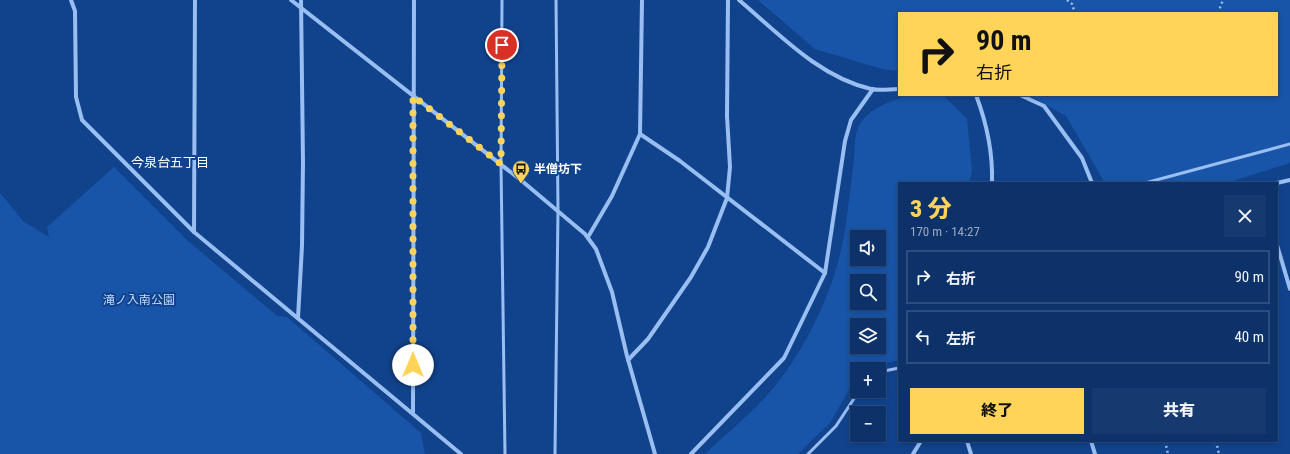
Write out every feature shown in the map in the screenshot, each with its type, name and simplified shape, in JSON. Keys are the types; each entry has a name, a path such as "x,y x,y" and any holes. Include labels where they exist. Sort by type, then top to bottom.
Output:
{"street":[{"path":"71,0 75,11 76,97 82,120 194,232 413,412 461,454"},
{"path":"194,232 195,0"},
{"path":"291,0 501,164 558,210 588,238 596,249 612,292 628,360 655,454"},
{"path":"298,318 302,246 304,162 301,0"},
{"path":"413,412 414,0"},
{"path":"588,238 612,196 640,134 642,0"},
{"path":"628,360 648,338 692,277 708,247 727,198 730,166 727,116 728,0"},
{"path":"739,0 811,61 846,81 873,89 898,88"},
{"path":"691,454 784,358 825,273 845,141 851,120 873,89"},
{"path":"976,96 986,122 992,162 992,182"},
{"path":"1022,96 1044,106 1082,158 1092,182"},
{"path":"640,134 680,161 825,273"},
{"path":"1278,184 1290,180"},
{"path":"1278,248 1290,289"},
{"path":"913,454 920,442"},
{"path":"967,442 971,454"},
{"path":"1091,442 1095,454"}],"lane":[{"path":"502,0 501,164 505,454"},
{"path":"555,454 558,210 556,0"},
{"path":"1149,182 1290,144"},
{"path":"886,371 898,368"},
{"path":"808,454 836,426 854,398"}],"path":[{"path":"1067,0 1072,4 1075,12"},
{"path":"1218,12 1223,0"},
{"path":"1165,442 1168,454"},
{"path":"1216,442 1219,454"}],"green space":[{"path":"758,0 1290,0 1290,163 1229,182 1104,182 1066,116 1030,96 1278,96 1278,12 898,12 898,71 882,69 815,49"},
{"path":"904,97 945,97 967,119 972,171 969,182 898,182 898,360 886,363 850,362 850,388 830,423 798,454 705,454 746,417 769,393 794,359 816,320 833,278 844,236 857,131 861,122 877,108"},
{"name":"滝ノ入南公園","path":"114,167 187,240 277,316 287,317 421,433 425,454 0,454 0,193 23,221 49,237 47,227"}],"place":[{"name":"半僧坊下","path":"521,184"}],"district":[{"name":"今泉台五丁目","path":"170,162"}],"route":[{"path":"413,365 413,96 501,164 502,45"}]}
